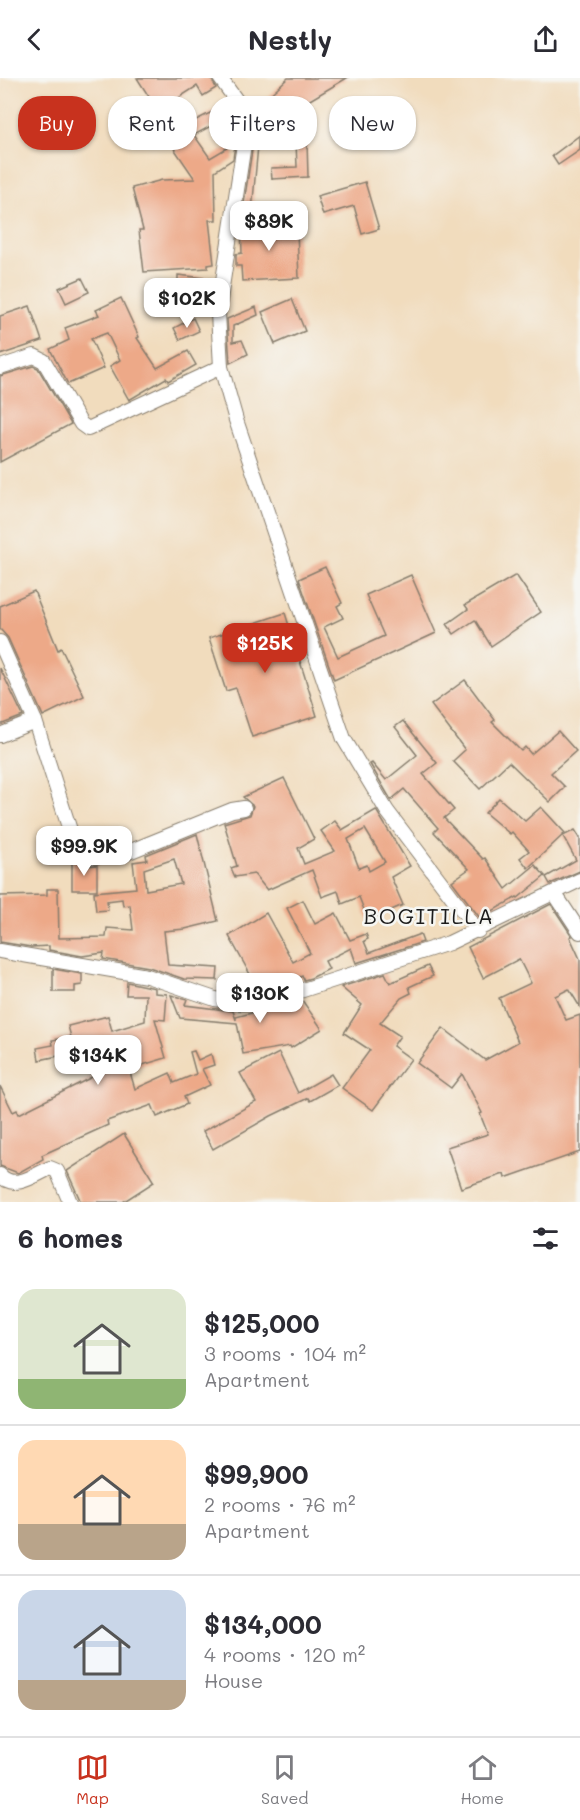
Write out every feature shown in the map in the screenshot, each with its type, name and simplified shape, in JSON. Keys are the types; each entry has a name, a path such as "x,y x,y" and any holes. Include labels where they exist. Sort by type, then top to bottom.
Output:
{"street":[{"path":"220,78 244,111 247,125 218,313 221,367 236,420 279,553 344,739 387,811 478,932"},
{"path":"0,367 34,356 44,361 81,424 88,429 221,367"},
{"path":"0,642 35,721 76,849 86,857 121,855 232,810 244,808"},
{"path":"0,735 35,721"},
{"path":"0,951 147,976 215,999 241,1004 275,999 478,932 580,880"},
{"path":"555,894 580,932"},
{"path":"0,1175 9,1182 17,1183 50,1168 57,1171 67,1201"}],"building":[{"path":"137,78 211,78 216,88 203,96 197,86 181,96 148,96"},
{"path":"288,78 347,78 317,96 268,96"},
{"path":"209,114 209,127 197,133 197,120"},
{"path":"580,135 580,150 558,165 552,156"},
{"path":"197,139 210,158 224,150 234,150 233,159 215,171 216,220 209,220 214,264 208,265 208,268 144,272 139,230 143,230 132,188 162,180 195,179 175,150 197,150"},
{"path":"252,150 258,150 252,211 243,210"},
{"path":"296,150 307,150 308,177 272,179 271,168 297,167"},
{"path":"365,182 379,229 362,234 354,206 323,215 317,196"},
{"path":"292,222 292,231 297,231 299,278 242,281 241,266 236,266 236,254 242,253 241,225"},
{"path":"178,275 213,279 213,283 206,284 208,309 163,315 162,305 194,302 192,285 178,286"},
{"path":"82,278 89,292 66,303 59,288"},
{"path":"121,298 139,337 137,338 157,368 188,351 196,365 168,381 166,378 129,400 110,366 120,360 107,333 91,339 104,368 68,384 50,349 69,340 65,328 99,315 96,310"},
{"path":"292,299 305,331 275,344 262,312"},
{"path":"30,306 42,341 0,355 0,316"},
{"path":"256,307 258,315 233,326 233,342 242,340 248,354 230,363 227,319"},
{"path":"193,318 199,331 180,340 174,328"},
{"path":"33,366 38,368 71,424 0,462 0,376"},
{"path":"325,567 342,603 337,606 343,618 324,627 338,657 384,636 366,595 411,575 436,633 334,680 299,579"},
{"path":"516,575 541,612 491,646 475,620 454,634 447,624 468,609 465,605"},
{"path":"34,591 58,650 61,648 84,696 43,716 8,638 0,629 0,606"},
{"path":"285,613 317,716 252,737 236,688 226,691 209,638"},
{"path":"0,668 23,716 0,725"},
{"path":"465,680 495,720 492,722 521,751 525,747 531,754 558,731 576,751 551,773 565,787 550,802 509,762 480,789 453,761 465,750 431,705"},
{"path":"403,721 437,763 423,774 454,810 444,818 483,859 485,858 506,889 535,865 545,876 518,898 480,918 452,881 469,869 434,832 438,828 404,789 391,800 370,764 372,763 386,780 417,755 395,727"},
{"path":"284,778 314,839 298,848 304,864 335,851 321,831 335,821 342,830 376,810 410,866 391,877 403,905 368,920 359,897 342,904 338,891 322,897 312,870 267,890 254,874 235,877 231,868 237,866 224,823 250,815 253,806 243,797","holes":["365,829 385,862 369,871 367,865 359,868 348,839"]},
{"path":"499,798 525,821 541,807 565,833 528,868 520,858 529,851 512,832 510,834 485,813"},
{"path":"575,830 580,838 580,871 550,884 546,877 576,860 563,836"},
{"path":"197,834 218,921 185,929 164,931 168,965 218,968 217,980 184,979 149,967 103,959 104,953 82,956 49,950 49,946 31,947 0,942 0,896 47,895 47,889 58,889 59,938 106,937 107,928 133,930 130,905 123,906 122,899 107,901 108,910 96,911 94,892 136,888 133,862 147,860 146,855","holes":["174,859 181,884 146,890 144,869"]},
{"path":"72,858 86,866 97,865 97,890 72,890"},
{"path":"303,900 315,924 336,913 350,940 366,934 368,939 364,941 369,953 420,934 423,942 356,963 351,948 325,961 329,969 311,978 304,980 302,976 273,990 241,994 231,992 227,983 252,978 229,936 266,913 293,962 310,953 287,908"},
{"path":"551,904 572,936 570,937 580,959 580,1007 569,989 555,996 566,1020 580,1015 580,1152 505,1178 504,1174 461,1188 447,1147 488,1134 480,1114 482,1113 462,1074 451,1088 417,1063 443,1028 485,1060 518,1042 499,998 531,983 519,959 483,978 468,947"},
{"path":"428,966 433,976 409,987 411,993 401,998 380,1023 400,1036 393,1046 411,1059 373,1110 342,1088 370,1050 344,1033 362,1005 341,987 385,973 390,983"},
{"path":"53,969 82,974 82,985 75,986 75,992 53,992"},
{"path":"127,982 155,988 155,993 167,994 165,1020 155,1019 166,1058 129,1069 135,1089 170,1073 174,1083 196,1074 190,1052 194,1051 198,1060 211,1054 214,1065 202,1069 210,1085 184,1097 187,1104 157,1117 152,1105 107,1121 108,1125 42,1155 43,1159 18,1173 0,1166 0,1086 13,1112 17,1110 19,1114 94,1076 87,1050 39,1060 37,1048 53,1045 52,1040 71,1037 68,1026 108,1016 112,1031 145,1021 146,995 126,995"},
{"path":"171,995 187,999 185,1005 233,1011 236,1020 236,1017 302,1000 322,1029 291,1048 290,1046 243,1054 237,1023 180,1018"},
{"path":"279,1053 298,1093 331,1074 338,1085 310,1101 308,1098 271,1116 213,1149 203,1131 256,1102 240,1073"},
{"path":"124,1134 154,1182 123,1202 81,1202 67,1171"}],"district":[{"name":"BOGITILLA","path":"429,916"}]}
